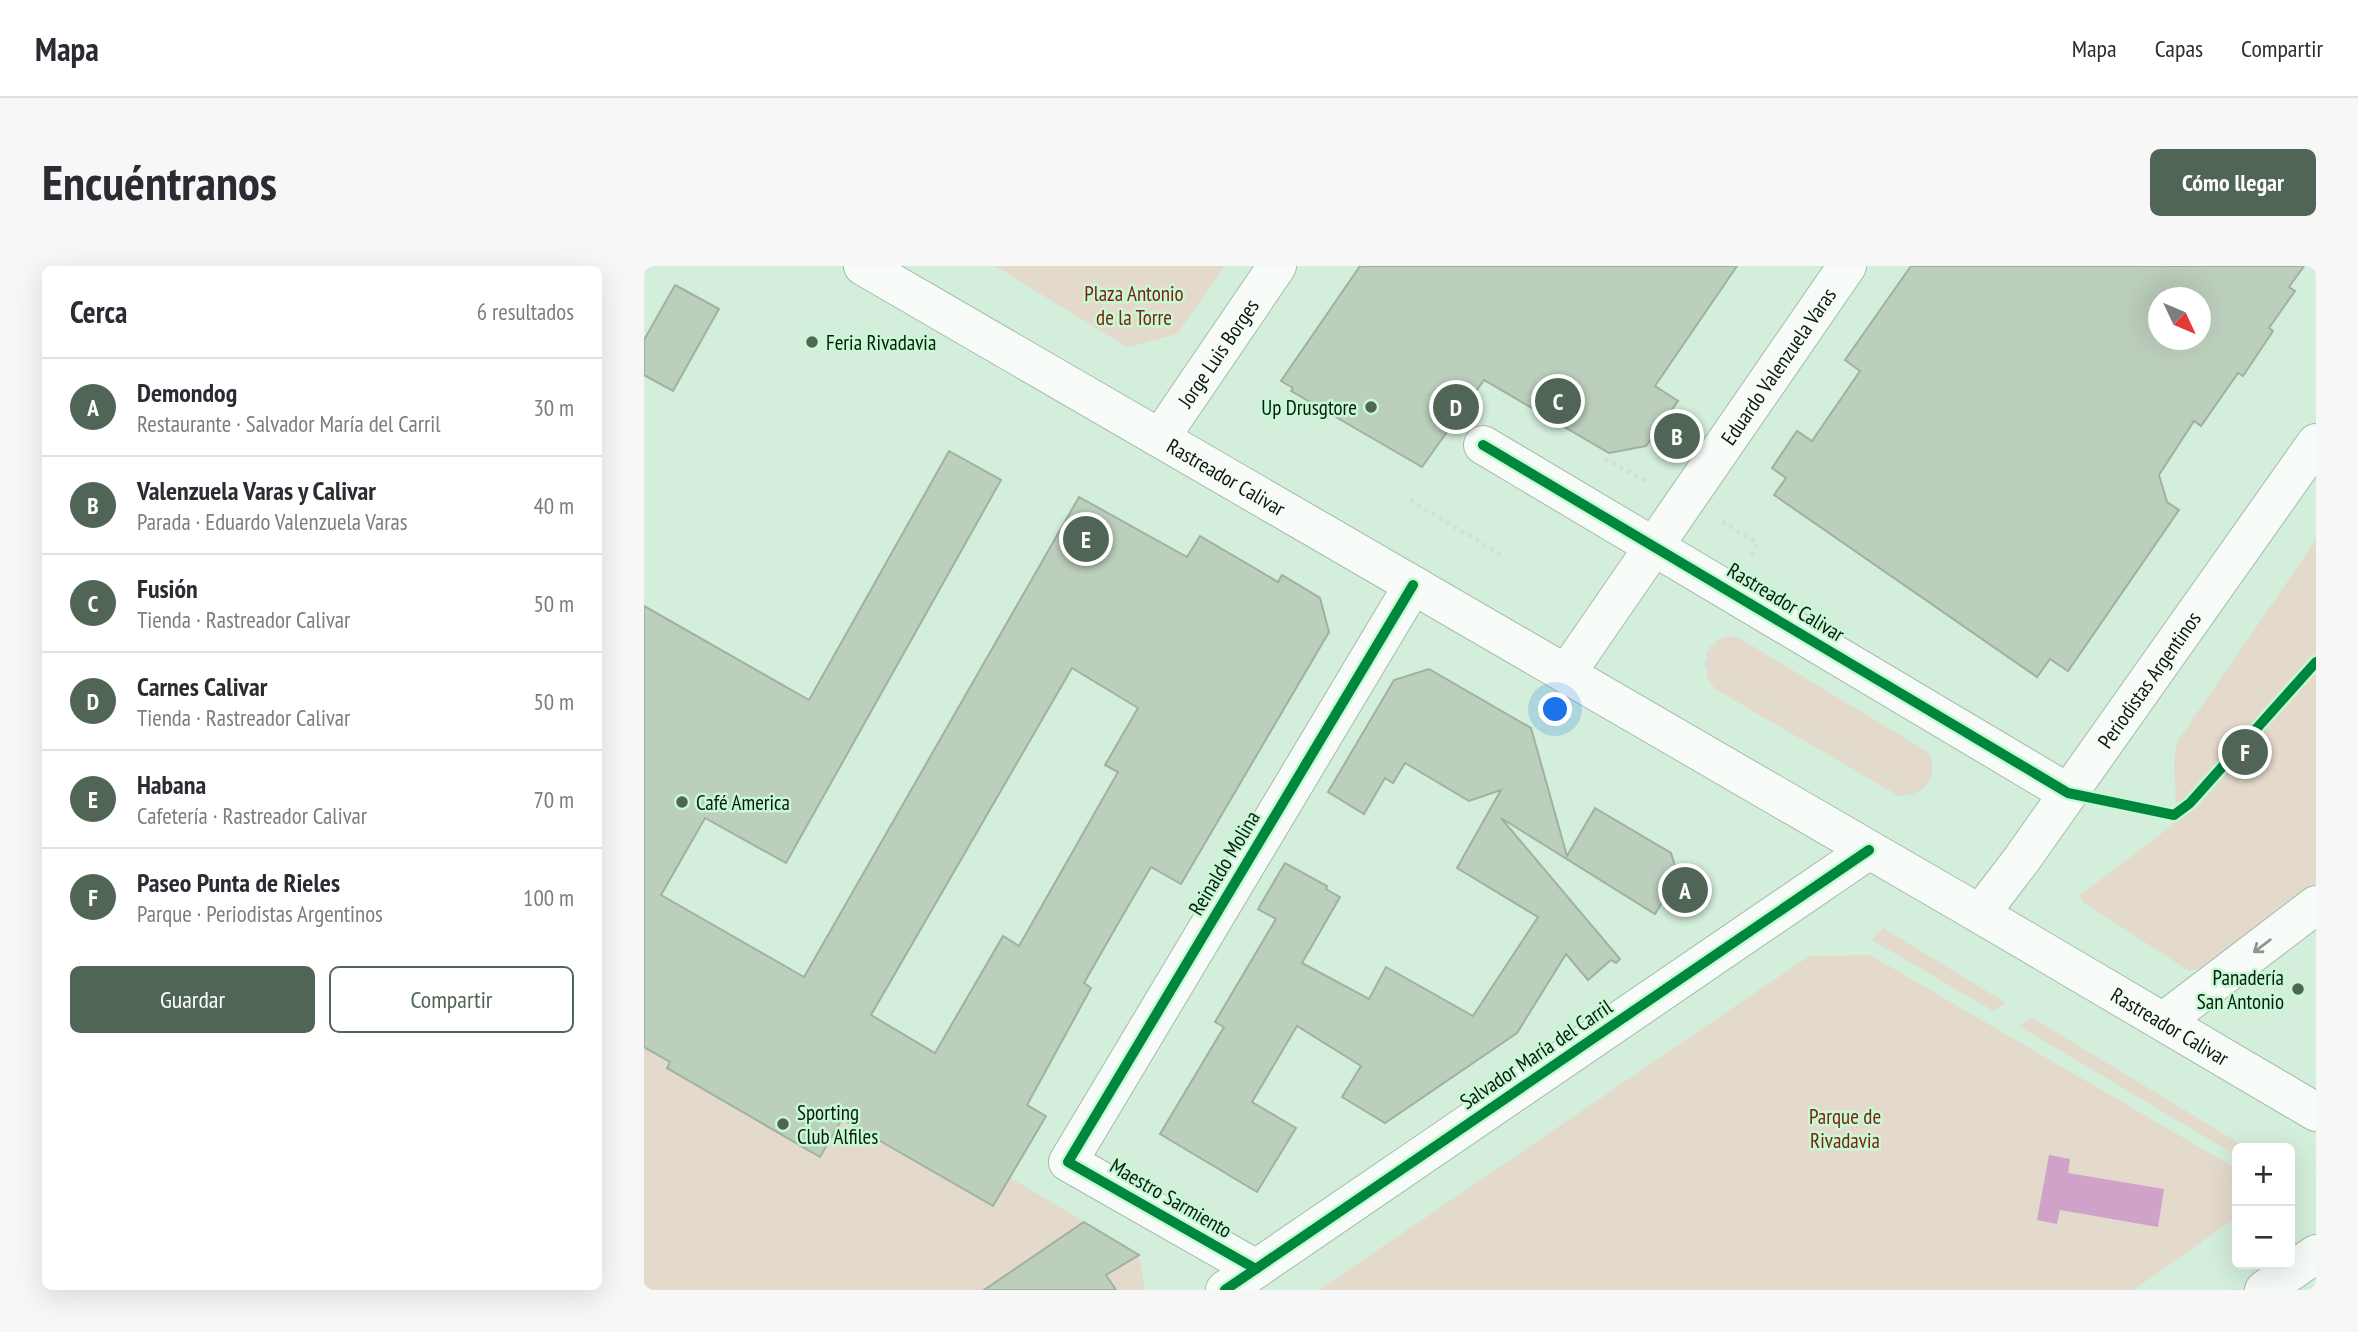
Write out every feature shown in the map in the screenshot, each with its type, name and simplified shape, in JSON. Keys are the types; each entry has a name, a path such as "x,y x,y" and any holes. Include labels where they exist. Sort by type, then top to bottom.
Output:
{"street":[{"name":"Rastreador Calivar","path":"863,266 2164,1021 2316,1112"},
{"name":"Jorge Luis Borges","path":"1160,439 1277,266"},
{"name":"Eduardo Valenzuela Varas","path":"1566,674 1847,266"},
{"name":"Periodistas Argentinos","path":"1980,914 2022,859 2316,443"},
{"name":"Rastreador Calivar","path":"1483,445 2068,793"},
{"name":"Reinaldo Molina","path":"1068,1161 1413,585"},
{"name":"Salvador María del Carril","path":"1225,1290 1869,850"},
{"path":"2164,1021 2316,905"},
{"name":"Maestro Sarmiento","path":"1068,1161 1256,1269"},
{"path":"2264,1290 2316,1254"}],"path":[{"path":"1605,459 1649,482"},
{"path":"1410,500 1503,556"},
{"path":"1721,521 1757,542 1751,559"},
{"path":"1712,646 1705,667 1915,794"}],"green space":[{"name":"Plaza Antonio de la Torre","path":"995,266 1225,266 1177,334 1127,347"},
{"path":"2316,540 2316,883 2200,968 2189,971 2083,902 2080,895 2171,826 2176,807 2174,761 2179,739"},
{"path":"1728,636 1739,638 1928,752 1932,769 1928,783 1916,792 1899,796 1715,689 1707,677 1706,653 1719,639"},
{"path":"1883,928 2006,1003 1993,1011 1872,940"},
{"name":"Parque de Rivadavia","path":"1870,955 2232,1166 2232,1221 2133,1290 1319,1290 1809,956"},
{"name":"Sporting Club Alfiles","path":"644,957 1139,1255 1145,1290 644,1290"},
{"path":"2031,1017 2239,1143 2232,1143 2232,1153 2019,1026"}],"shaded area":[{"path":"2049,1155 2070,1159 2068,1173 2164,1189 2158,1227 2060,1210 2057,1224 2037,1220"}],"building":[{"path":"1360,266 1737,266 1655,386 1678,401 1646,446 1609,453 1484,380 1422,467 1291,391 1293,388 1281,381"},
{"path":"1911,266 2304,266 2289,287 2295,291 2269,328 2273,331 2243,376 2238,373 2201,426 2194,421 2159,475 2167,502 2179,510 2068,671 2050,659 2037,677 1774,495 1786,478 1772,468 1797,431 1812,441 1860,371 1845,360"},
{"path":"675,285 719,309 673,391 644,375 644,340"},
{"path":"949,451 1001,480 786,863 705,818 661,895 804,977 1079,497 1187,557 1200,536 1278,582 1282,575 1320,598 1329,632 1181,884 1151,867 1084,983 1091,988 1027,1105 1046,1116 993,1206 842,1119 820,1157 667,1068 670,1062 644,1047 644,606 809,700","holes":["1072,668 1138,708 1105,765 1118,772 1019,946 1003,936 935,1053 871,1015"]},
{"path":"1429,669 1531,728 1567,856 1595,808 1671,853 1678,876 1655,914 1501,818 1620,959 1616,963 1611,960 1588,980 1566,954 1517,1033 1385,1123 1342,1097 1361,1066 1297,1026 1252,1102 1296,1128 1257,1192 1160,1134 1224,1027 1215,1022 1276,919 1258,909 1285,863 1327,886 1326,889 1340,897 1302,963 1369,999 1386,967 1473,1016 1538,917 1457,868 1501,790 1469,801 1405,763 1393,783 1385,778 1364,814 1328,792 1394,680"},
{"path":"1084,1222 1139,1255 1106,1275 1116,1290 984,1290"}],"cycle path":[{"path":"1483,445 2068,793 2174,815 2190,803 2316,662"},
{"path":"1256,1269 1068,1162 1413,585"},
{"path":"1225,1290 1869,850"}],"place":[{"name":"Feria Rivadavia","path":"812,342"},
{"name":"Fusión","path":"1558,401"},
{"name":"Up Drusgtore","path":"1371,407"},
{"name":"Carnes Calivar","path":"1456,407"},
{"name":"Valenzuela Varas y Calivar","path":"1677,436"},
{"name":"Habana","path":"1086,539"},
{"name":"Paseo Punta de Rieles","path":"2245,752"},
{"name":"Café America","path":"682,802"},
{"name":"Demondog","path":"1685,890"},
{"name":"Panadería San Antonio","path":"2298,989"},
{"name":"Sporting Club Alfiles","path":"783,1124"}]}
